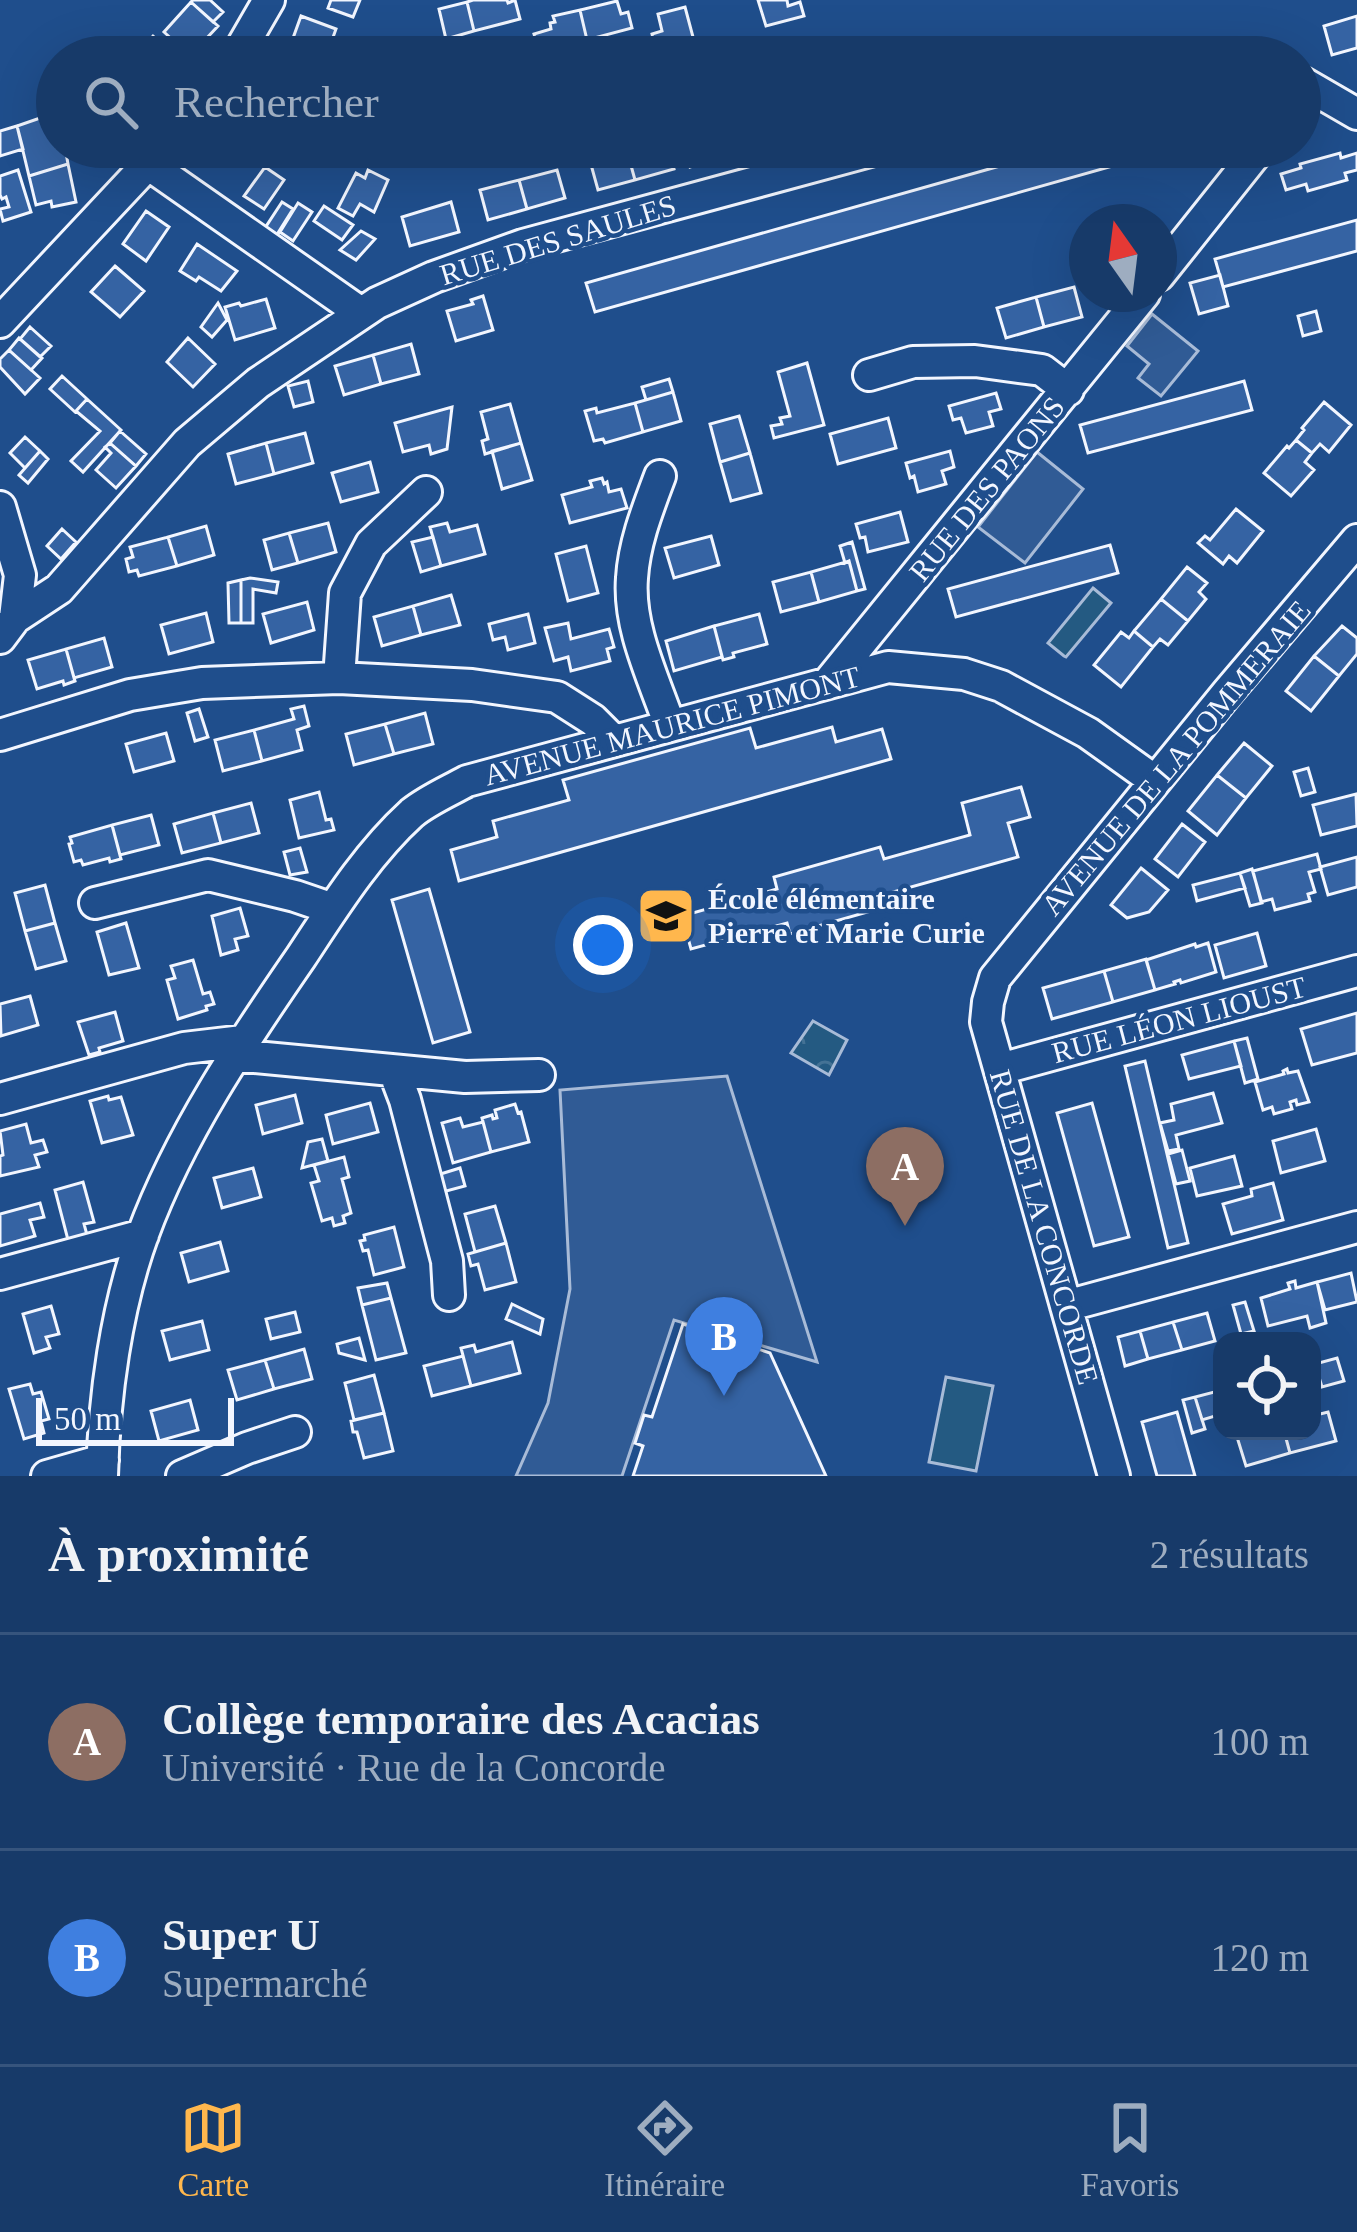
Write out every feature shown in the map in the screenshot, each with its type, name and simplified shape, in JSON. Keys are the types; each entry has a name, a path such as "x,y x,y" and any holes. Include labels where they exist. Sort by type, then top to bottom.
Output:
{"street":[{"path":"248,36 268,0"},
{"path":"1321,97 1357,114"},
{"path":"0,322 144,168"},
{"path":"171,168 361,313"},
{"name":"RUE DES SAULES","path":"8,628 59,589 187,442 258,383 361,313 434,278 523,245 808,168"},
{"path":"1177,252 1244,168"},
{"name":"RUE DES PAONS","path":"828,682 1130,312"},
{"path":"869,375 913,362 975,361 1042,370 1068,390"},
{"path":"660,476 644,518 632,579 637,631 670,726"},
{"path":"339,678 345,593 371,544 426,492"},
{"path":"0,507 20,575 8,628"},
{"name":"AVENUE DE LA POMMERAIE","path":"995,977 1357,540"},
{"name":"AVENUE MAURICE PIMONT","path":"103,1468 108,1391 120,1318 143,1235 187,1137 238,1048 334,909 382,842 417,809 467,781 888,667 964,674 1000,686 1088,733 1155,781"},
{"path":"0,735 130,695 202,683 339,678 472,685 556,697 593,719 613,740"},
{"path":"95,903 208,875 334,909"},
{"name":"RUE LÉON LIOUST","path":"1000,1069 1357,971"},
{"name":"RUE DE LA CONCORDE","path":"995,977 986,1022 1114,1476"},
{"path":"0,1099 184,1048 238,1048 465,1077 539,1076"},
{"path":"394,1071 447,1261 449,1295"},
{"path":"1066,1306 1357,1227"},
{"path":"0,1274 143,1235"},
{"path":"182,1476 295,1432"},
{"path":"47,1476 103,1468"}],"green space":[{"path":"1093,588 1111,603 1066,657 1048,643"},
{"path":"813,1021 847,1040 829,1075 791,1053"},
{"path":"946,1377 993,1386 976,1471 929,1462"}],"shaded area":[{"path":"1152,314 1198,351 1161,396 1138,378 1149,364 1127,346"},
{"path":"1037,452 1083,489 1025,563 978,527"},
{"path":"727,1076 817,1362 674,1320 622,1476 516,1476 548,1403 570,1289 560,1090"}],"building":[{"path":"193,0 210,0 223,12 213,22"},
{"path":"331,0 360,0 353,17 328,8"},
{"path":"515,0 520,19 474,31 467,2"},
{"path":"758,0 787,0 788,6 800,2 804,16 766,26"},
{"path":"617,1 621,14 628,12 632,28 586,36 580,10"},
{"path":"191,2 218,26 209,36 164,32"},
{"path":"467,2 474,31 445,36 439,9"},
{"path":"685,7 693,36 652,36 662,31 658,14"},
{"path":"580,10 586,36 535,36 551,29 553,16"},
{"path":"301,16 336,29 334,36 294,36"},
{"path":"1357,16 1357,48 1332,55 1324,26"},
{"path":"36,119 36,168 55,168 29,176 17,126"},
{"path":"17,126 23,149 0,156 0,131"},
{"path":"1357,153 1357,170 1345,173 1347,180 1308,191 1306,184 1286,190 1281,174 1321,168 1321,158"},
{"path":"69,168 76,202 36,205 29,176"},
{"path":"264,168 284,180 264,209 244,196"},
{"path":"592,168 632,168 635,180 598,190"},
{"path":"632,168 674,168 674,169 635,180"},
{"path":"993,168 1106,168 595,312 586,283"},
{"path":"18,170 31,212 3,221 0,209 9,207 0,195 0,176"},
{"path":"368,170 388,180 374,212 360,204 353,216 338,208 356,173 365,178"},
{"path":"557,170 565,198 527,209 519,180"},
{"path":"519,180 527,209 488,220 480,190"},
{"path":"282,202 293,209 276,236 265,228"},
{"path":"451,202 459,232 410,246 402,217"},
{"path":"298,203 312,212 293,241 280,232"},
{"path":"324,206 353,225 342,240 314,221"},
{"path":"146,211 169,227 146,261 123,244"},
{"path":"1357,220 1357,251 1223,287 1215,259"},
{"path":"361,231 375,239 356,260 340,250"},
{"path":"197,244 237,271 221,291 180,271"},
{"path":"115,266 144,291 120,317 91,292"},
{"path":"1220,275 1228,306 1199,314 1190,283"},
{"path":"1069,288 1069,312 1081,312 1082,317 1044,327 1036,297"},
{"path":"483,296 493,330 456,341 447,311"},
{"path":"1036,297 1044,327 1006,338 997,308"},
{"path":"266,299 275,328 235,340 225,307"},
{"path":"218,303 227,320 212,337 201,327"},
{"path":"1316,311 1321,331 1303,336 1298,316"},
{"path":"30,327 51,346 40,357 20,339"},
{"path":"19,338 42,358 31,370 9,350"},
{"path":"188,338 215,364 193,387 167,362"},
{"path":"411,344 419,374 381,384 373,355"},
{"path":"9,350 40,378 25,394 0,367 0,359"},
{"path":"373,355 381,384 344,395 335,366"},
{"path":"807,363 824,425 774,438 771,426 790,416 778,372"},
{"path":"62,376 87,399 75,412 50,389"},
{"path":"669,379 673,392 646,400 642,387"},
{"path":"308,381 313,402 294,407 288,386"},
{"path":"1244,381 1252,410 1088,453 1080,425"},
{"path":"673,392 681,421 643,432 635,403"},
{"path":"996,393 1001,409 989,412 993,426 966,433 961,418 953,420 949,406"},
{"path":"87,399 121,430 83,472 71,461 100,431 76,411"},
{"path":"1324,402 1351,425 1329,452 1320,444 1312,453 1296,440"},
{"path":"635,403 643,432 605,443 594,441 585,411 596,408 597,413"},
{"path":"510,404 521,443 485,454 482,441 488,439 481,412"},
{"path":"452,407 447,449 431,454 429,445 403,452 395,423"},
{"path":"739,416 750,453 720,462 710,424"},
{"path":"888,418 896,448 838,464 830,434"},
{"path":"120,431 146,454 136,466 110,443"},
{"path":"305,433 313,463 274,474 266,443"},
{"path":"25,437 40,451 25,468 10,453"},
{"path":"1296,440 1312,453 1305,462 1314,470 1291,496 1264,473"},
{"path":"110,443 136,466 116,488 96,470 111,453 105,447"},
{"path":"266,443 274,474 236,484 228,454"},
{"path":"521,443 532,480 502,489 492,451"},
{"path":"40,451 48,459 28,483 19,475"},
{"path":"950,451 954,467 942,471 946,484 918,492 906,463"},
{"path":"750,453 761,493 731,501 720,462"},
{"path":"370,462 378,492 341,502 332,473"},
{"path":"602,478 609,492 621,489 627,508 570,523 562,495 592,487 590,481"},
{"path":"1236,509 1263,531 1237,563 1229,556 1223,564 1198,543 1205,536 1210,540"},
{"path":"900,512 908,542 868,552 856,524"},
{"path":"328,523 336,552 298,563 289,533"},
{"path":"447,523 450,532 477,525 485,554 441,566 430,527"},
{"path":"206,526 214,555 177,566 168,537"},
{"path":"62,529 76,542 61,559 47,546"},
{"path":"289,533 298,563 272,570 264,540"},
{"path":"711,536 719,565 674,578 665,548"},
{"path":"168,537 177,566 139,576 137,570 129,572 130,547"},
{"path":"433,537 441,566 421,572 412,542"},
{"path":"852,542 865,589 857,591 840,546"},
{"path":"1110,545 1118,573 956,617 948,589"},
{"path":"586,546 598,593 568,601 556,554"},
{"path":"849,561 857,591 819,602 811,572"},
{"path":"1187,567 1207,583 1199,592 1206,599 1188,621 1161,599"},
{"path":"811,572 819,602 781,612 773,582"},
{"path":"241,580 278,582 276,593 253,589 253,623 241,623"},
{"path":"241,580 241,623 229,623 228,583"},
{"path":"451,595 460,625 421,635 413,606"},
{"path":"1161,599 1188,621 1168,645 1160,639 1153,647 1134,631"},
{"path":"307,602 314,630 271,643 263,614"},
{"path":"413,606 421,635 382,646 374,617"},
{"path":"206,613 213,642 169,654 161,625"},
{"path":"528,614 535,643 508,650 505,637 493,640 489,624"},
{"path":"759,614 767,644 723,660 714,626"},
{"path":"568,623 571,639 609,629 614,647 607,649 610,661 571,671 568,657 554,661 545,628"},
{"path":"714,626 722,657 674,671 666,641"},
{"path":"1342,626 1357,638 1357,654 1339,676 1314,656"},
{"path":"1134,631 1153,647 1121,687 1094,665 1121,632 1129,638"},
{"path":"104,638 112,667 74,678 66,649"},
{"path":"66,649 75,681 37,689 28,660"},
{"path":"1314,656 1339,676 1311,711 1286,691"},
{"path":"304,706 309,726 297,730 302,750 262,761 254,730 294,719 291,709"},
{"path":"199,709 208,737 195,741 187,713"},
{"path":"425,713 433,744 394,754 385,724"},
{"path":"385,724 394,754 354,765 346,734"},
{"path":"832,727 836,742 882,729 891,759 459,881 451,850 497,837 493,821 569,800 563,780 750,728 756,748"},
{"path":"254,730 262,761 223,771 215,740"},
{"path":"166,733 174,761 134,772 126,744"},
{"path":"1244,743 1272,766 1246,798 1217,775"},
{"path":"1308,768 1315,792 1301,796 1294,772"},
{"path":"1217,775 1246,798 1217,835 1188,811"},
{"path":"1021,787 1030,817 1008,823 1018,857 893,892 896,904 790,934 787,923 691,949 682,916 777,889 774,877 880,847 884,859 970,835 962,803"},
{"path":"319,792 326,820 331,819 334,830 299,838 290,800"},
{"path":"1356,794 1357,826 1321,835 1313,805"},
{"path":"251,803 259,833 221,843 213,813"},
{"path":"213,813 221,843 182,853 174,824"},
{"path":"151,815 159,845 120,855 112,825"},
{"path":"1182,824 1205,842 1178,877 1155,859"},
{"path":"112,825 121,859 74,862 70,837"},
{"path":"300,848 307,872 290,875 284,852"},
{"path":"1317,854 1321,869 1309,872 1315,892 1308,894 1310,901 1275,910 1272,899 1261,902 1253,871"},
{"path":"1357,857 1357,887 1328,895 1320,867"},
{"path":"1141,868 1168,890 1149,912 1127,918 1111,905"},
{"path":"1252,869 1262,903 1250,906 1240,873"},
{"path":"1240,873 1245,888 1197,901 1193,885"},
{"path":"45,885 55,923 25,931 15,893"},
{"path":"429,889 470,1032 433,1043 392,900"},
{"path":"240,908 248,936 235,939 238,950 221,955 212,916"},
{"path":"55,923 66,961 36,969 25,931"},
{"path":"126,923 139,968 109,975 97,932"},
{"path":"1257,933 1266,966 1224,978 1215,945"},
{"path":"1208,943 1216,972 1155,990 1146,960"},
{"path":"1146,959 1155,990 1113,1002 1104,971"},
{"path":"193,960 203,994 210,992 214,1004 178,1019 167,980 175,978 171,966"},
{"path":"1104,971 1113,1002 1052,1019 1043,988"},
{"path":"30,996 38,1025 1,1036 0,1004"},
{"path":"115,1012 123,1041 89,1055 78,1022"},
{"path":"1357,1013 1357,1053 1312,1065 1301,1029"},
{"path":"1247,1038 1258,1079 1245,1083 1234,1041"},
{"path":"1234,1041 1241,1066 1189,1079 1182,1055"},
{"path":"1145,1061 1188,1243 1168,1248 1125,1066"},
{"path":"1287,1069 1288,1073 1298,1071 1309,1102 1290,1102 1292,1109 1274,1114 1272,1107 1263,1110 1255,1082"},
{"path":"1213,1093 1222,1123 1176,1135 1179,1149 1168,1151 1160,1123 1174,1120 1171,1104"},
{"path":"295,1095 302,1123 263,1134 256,1105"},
{"path":"108,1096 109,1100 121,1097 133,1135 102,1143 90,1101"},
{"path":"370,1103 378,1132 333,1144 326,1115"},
{"path":"1092,1103 1129,1237 1094,1246 1057,1113"},
{"path":"515,1104 529,1142 491,1152 482,1118 497,1118 495,1110"},
{"path":"460,1118 463,1127 483,1122 491,1152 453,1163 442,1123"},
{"path":"26,1124 31,1143 43,1140 47,1152 35,1155 39,1167 0,1176 0,1131"},
{"path":"1316,1129 1325,1161 1281,1173 1273,1141"},
{"path":"322,1139 328,1161 302,1168 308,1142"},
{"path":"1182,1150 1190,1181 1176,1184 1168,1154"},
{"path":"1234,1156 1242,1186 1197,1196 1190,1168"},
{"path":"344,1157 349,1177 342,1179 351,1213 343,1216 345,1223 334,1226 332,1218 322,1221 311,1183 319,1181 314,1165"},
{"path":"253,1168 261,1197 222,1208 214,1178"},
{"path":"460,1168 465,1186 439,1193 434,1176"},
{"path":"83,1182 94,1222 84,1224 87,1235 68,1240 55,1190"},
{"path":"1273,1183 1283,1220 1232,1234 1223,1204 1252,1196 1251,1189"},
{"path":"40,1203 44,1217 30,1220 35,1236 0,1246 0,1214"},
{"path":"495,1206 506,1243 475,1252 465,1214"},
{"path":"394,1227 404,1267 374,1275 368,1250 363,1251 360,1241 365,1240 364,1235"},
{"path":"220,1242 228,1271 189,1282 181,1253"},
{"path":"506,1243 516,1282 485,1290 478,1264 471,1266 468,1254"},
{"path":"1351,1273 1357,1302 1325,1310 1317,1282"},
{"path":"1295,1281 1296,1288 1317,1282 1326,1323 1310,1328 1307,1316 1268,1326 1261,1298 1290,1289 1288,1283"},
{"path":"387,1283 391,1298 362,1305 358,1288"},
{"path":"391,1298 406,1353 376,1360 362,1305"},
{"path":"1245,1302 1254,1331 1240,1332 1233,1305"},
{"path":"512,1304 543,1319 540,1334 506,1319"},
{"path":"51,1306 59,1334 46,1337 50,1348 34,1353 23,1314"},
{"path":"295,1312 300,1332 271,1339 266,1319"},
{"path":"1207,1313 1213,1342 1182,1350 1173,1322"},
{"path":"202,1321 209,1350 170,1360 162,1331"},
{"path":"1173,1322 1182,1350 1148,1359 1140,1331"},
{"path":"683,1324 770,1353 826,1476 633,1476 643,1446 635,1443 644,1415 652,1417"},
{"path":"1140,1331 1148,1359 1125,1366 1118,1337"},
{"path":"359,1338 365,1360 339,1353 337,1344"},
{"path":"512,1342 520,1373 471,1386 461,1348 474,1345 476,1352"},
{"path":"304,1349 312,1379 274,1389 265,1360"},
{"path":"463,1356 471,1386 432,1396 424,1366"},
{"path":"1337,1358 1344,1381 1322,1387 1321,1362"},
{"path":"265,1360 274,1389 237,1400 228,1370"},
{"path":"374,1375 384,1413 354,1420 345,1383"},
{"path":"30,1384 33,1394 41,1392 49,1419 41,1421 44,1433 24,1439 9,1389"},
{"path":"1213,1392 1213,1417 1202,1420 1195,1397"},
{"path":"1195,1397 1205,1429 1192,1433 1183,1400"},
{"path":"190,1400 198,1430 159,1441 151,1411"},
{"path":"1177,1412 1195,1476 1157,1476 1142,1422"},
{"path":"1328,1412 1336,1441 1290,1453 1286,1440 1321,1440 1321,1414"},
{"path":"384,1413 393,1451 364,1458 351,1421"},
{"path":"1238,1440 1286,1440 1290,1453 1246,1466"}],"place":[{"name":"École élémentaire Pierre et Marie Curie","path":"666,916"},
{"name":"Collège temporaire des Acacias","path":"905,1226"},
{"name":"Super U","path":"724,1396"}]}
